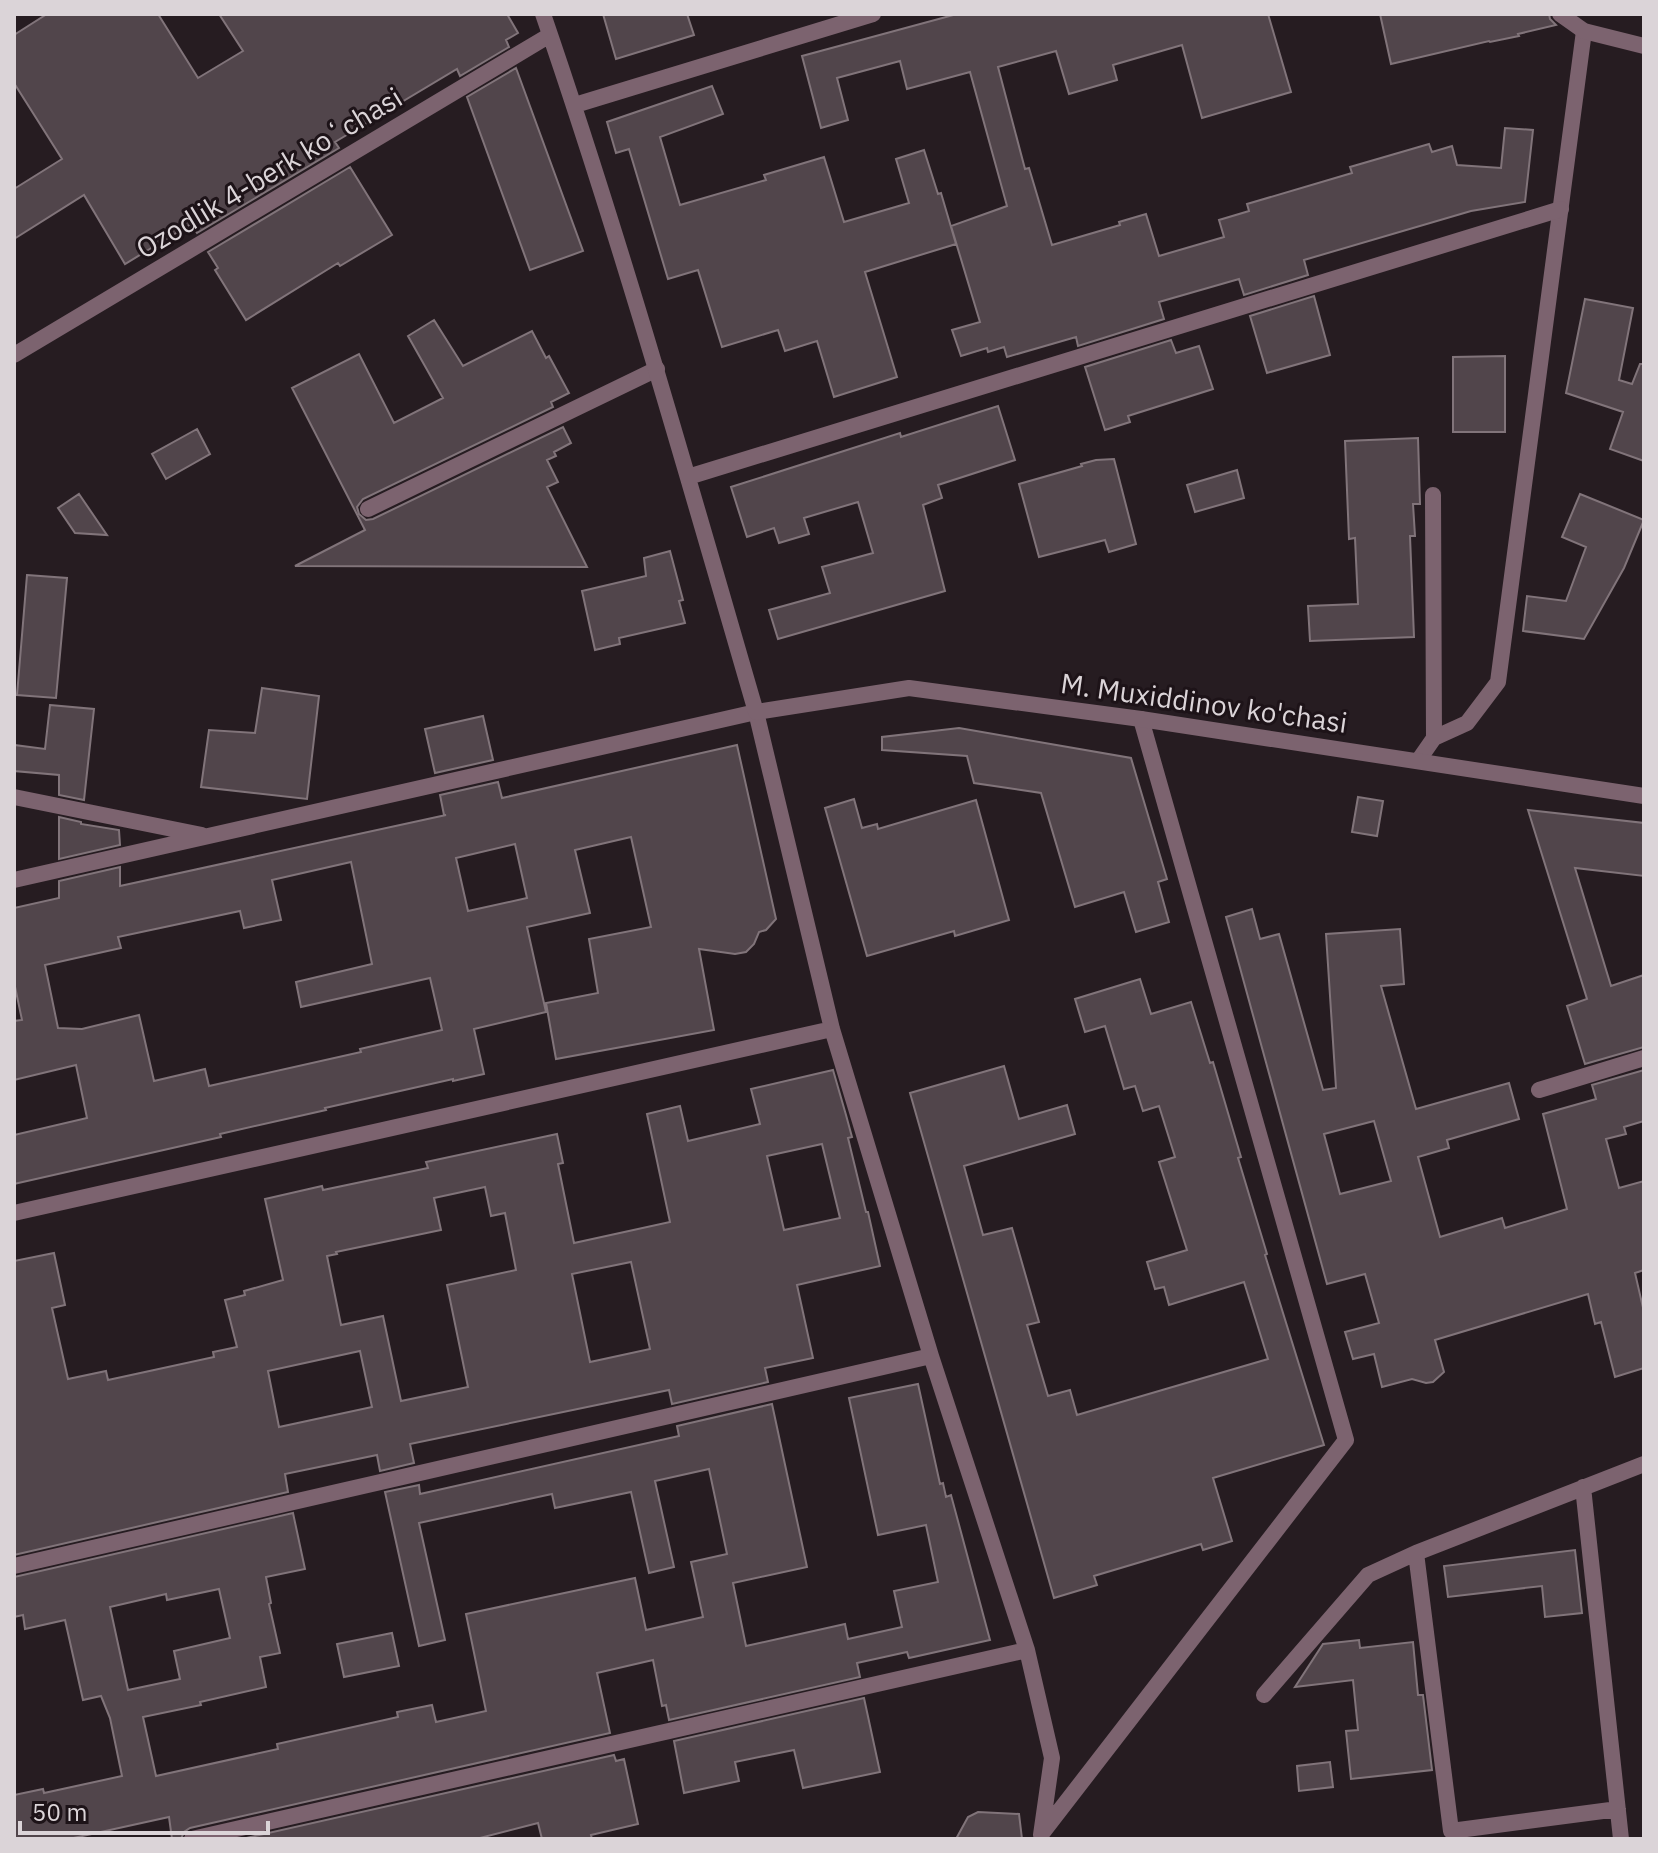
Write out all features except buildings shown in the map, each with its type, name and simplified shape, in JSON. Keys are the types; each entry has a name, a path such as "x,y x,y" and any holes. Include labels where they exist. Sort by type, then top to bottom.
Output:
{"street":[{"path":"543,14 575,105 657,369 756,712 832,1029 931,1356 1027,1650 1052,1758 1039,1837"},
{"path":"575,105 873,14"},
{"path":"1560,14 1584,31 1644,46"},
{"path":"1418,761 1434,738 1467,723 1498,682 1584,31"},
{"name":"Ozodlik 4-berk koʻchasi","path":"14,355 550,35"},
{"path":"688,477 1561,209"},
{"path":"368,509 657,369"},
{"path":"1433,495 1434,738"},
{"name":"M. Muxiddinov ko'chasi","path":"14,880 756,712 909,688 1141,719 1644,796"},
{"path":"1039,1837 1346,1440 1141,719"},
{"path":"14,797 207,836"},
{"path":"14,1213 832,1029"},
{"path":"1539,1090 1644,1058"},
{"path":"14,1566 931,1356"},
{"path":"1264,1695 1368,1575 1416,1553 1644,1464"},
{"path":"1583,1487 1621,1839"},
{"path":"1416,1553 1451,1831 1618,1809"},
{"path":"192,1839 1027,1650"}]}
